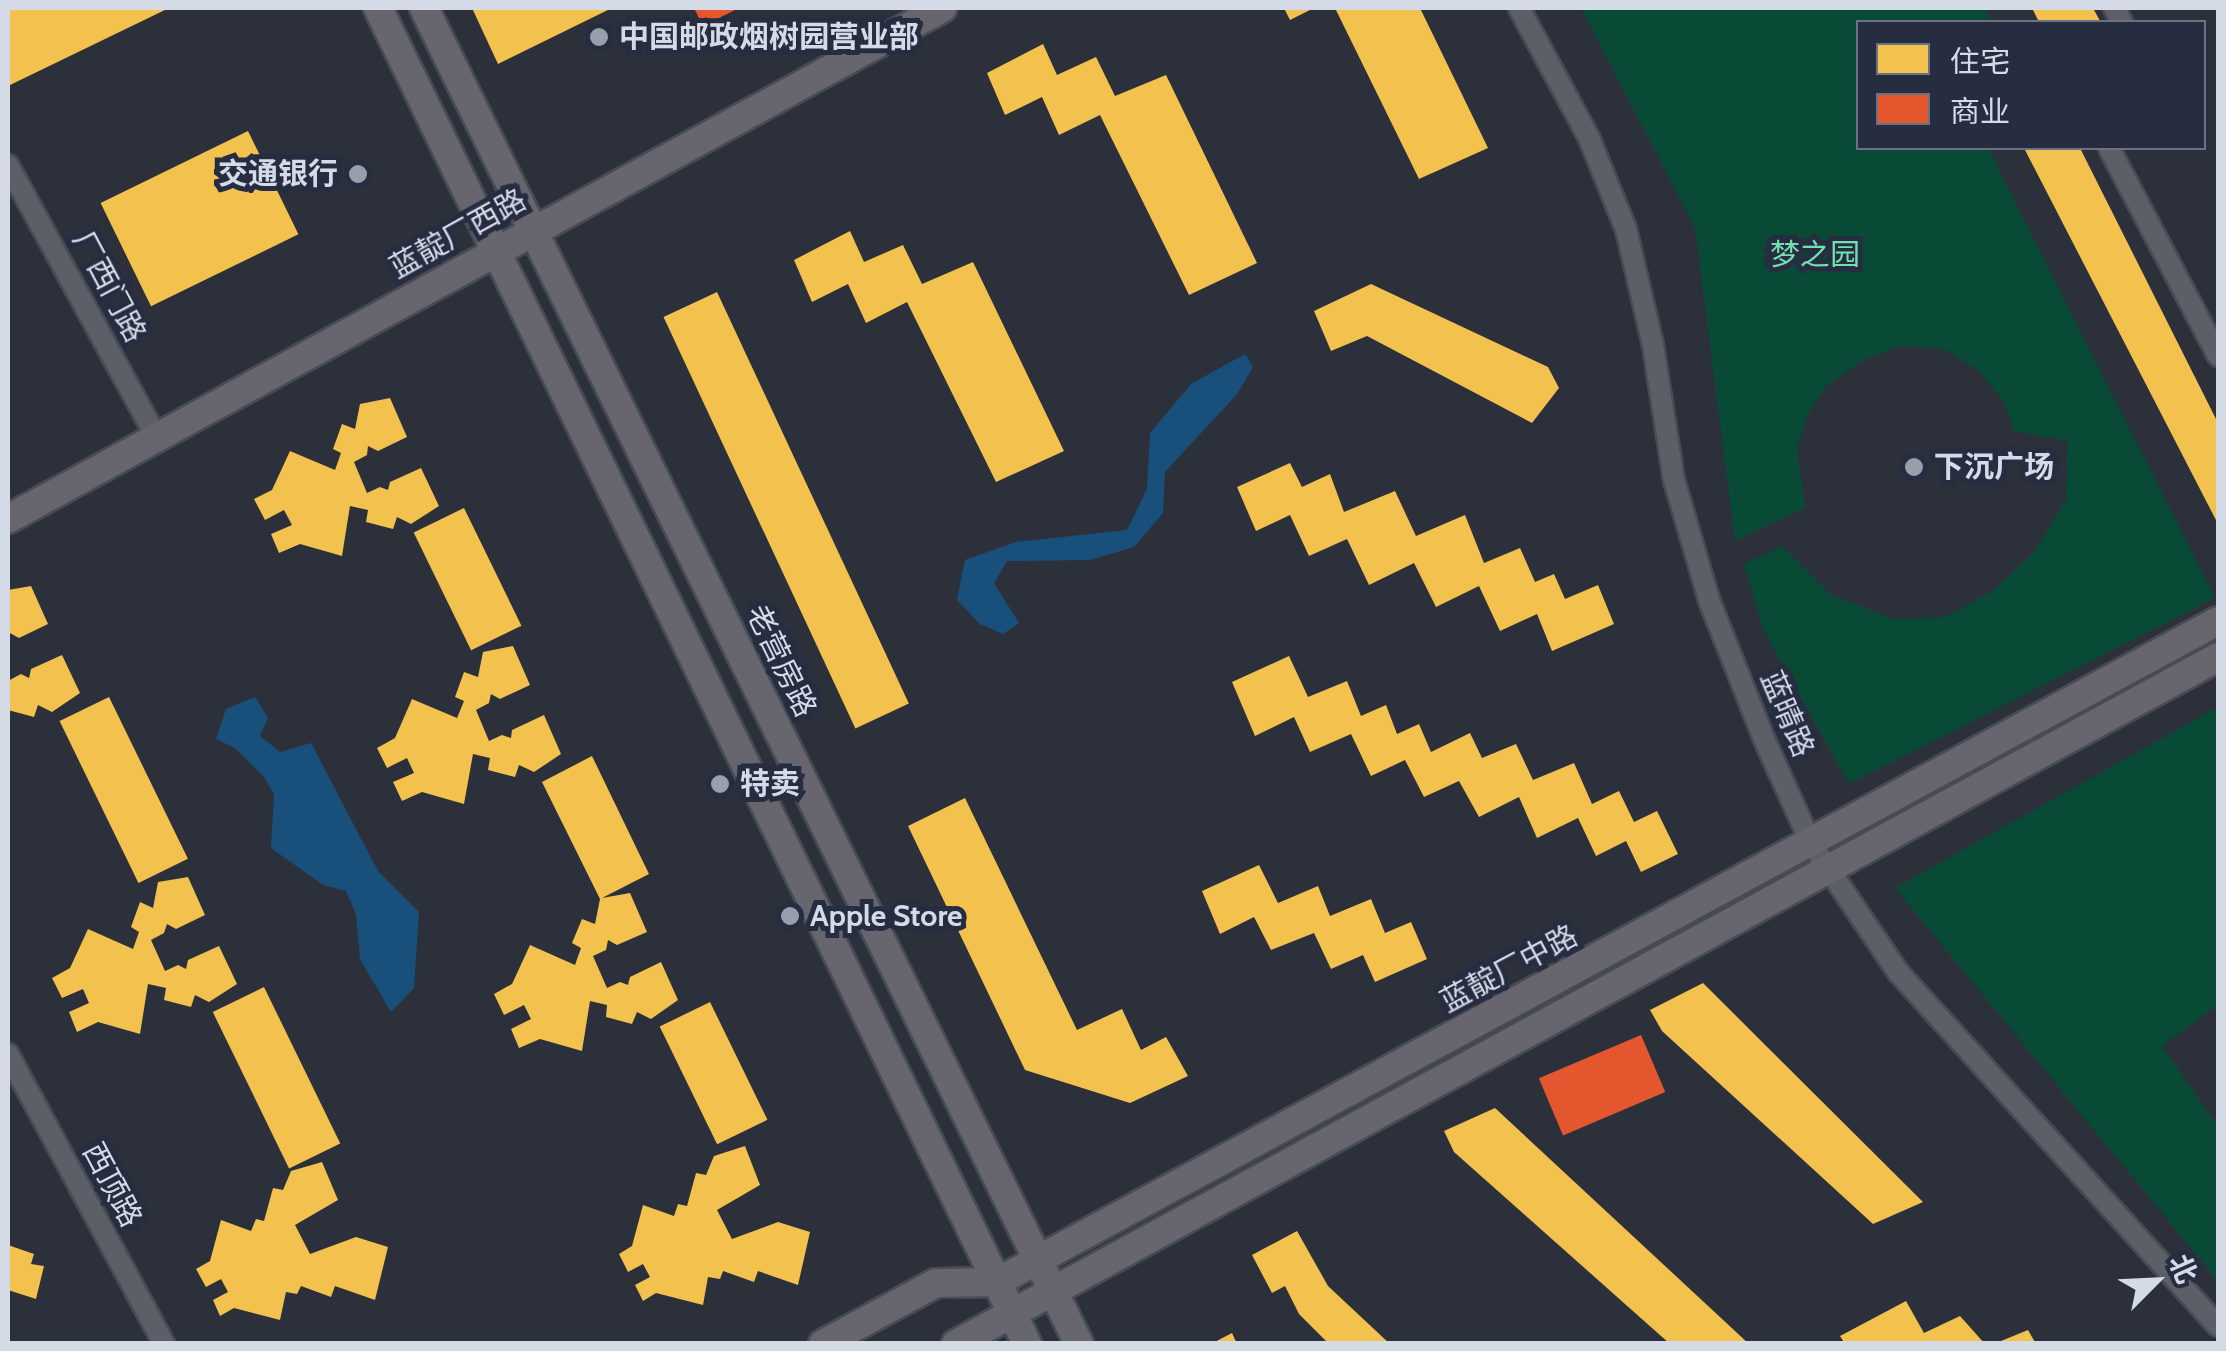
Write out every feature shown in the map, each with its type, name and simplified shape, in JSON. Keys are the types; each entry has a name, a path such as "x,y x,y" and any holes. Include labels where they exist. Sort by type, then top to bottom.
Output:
{"street":[{"path":"378,8 1027,1344"},
{"name":"老营房路","path":"424,8 1079,1344"},
{"name":"蓝靛厂西路","path":"8,519 942,8"},
{"name":"蓝晴路","path":"1519,8 1589,138 1626,229 1652,345 1674,480 1709,600 1811,843 1826,871 1898,972 2218,1326"},
{"path":"2111,150 2218,356"},
{"name":"厂西门路","path":"8,166 156,437"},
{"name":"蓝靛厂中路","path":"823,1344 936,1283 997,1282 2218,621"},
{"path":"956,1344 2218,657"},
{"name":"西顶路","path":"8,1054 164,1344"}],"green space":[{"name":"梦之园","path":"1581,8 1984,8 1991,20 1856,20 1856,150 1989,150 2215,598 1849,784 1763,629 1744,564 1782,546 1830,594 1894,619 1946,617 1995,589 2034,552 2066,500 2068,441 2014,431 2003,401 1980,372 1945,349 1902,346 1862,361 1826,386 1808,414 1797,448 1805,508 1735,541 1695,228"},
{"path":"2218,707 2218,1005 2162,1046 2218,1127 2218,1281 1895,888"}],"water":[{"path":"1245,354 1253,367 1237,394 1165,472 1163,513 1134,547 1090,560 1007,561 994,583 1019,623 1003,634 980,624 957,600 965,560 1016,542 1127,530 1147,489 1150,433 1191,384"},
{"path":"255,697 268,718 260,736 280,752 311,743 378,871 419,912 414,988 391,1012 360,959 356,914 346,891 323,885 271,848 274,794 264,777 235,748 216,739 226,709"}],"building: 住宅":[{"path":"8,8 169,8 8,86"},
{"path":"472,8 612,8 498,64"},
{"path":"1284,8 1314,8 1290,20"},
{"path":"1335,8 1420,8 1488,148 1419,179"},
{"path":"2032,8 2093,8 2099,20 2038,20"},
{"path":"1043,44 1057,75 1096,57 1115,96 1166,75 1257,263 1189,295 1100,115 1059,135 1042,97 1005,115 987,73"},
{"path":"248,131 298,234 151,306 101,203"},
{"path":"2025,150 2081,150 2218,423 2218,524"},
{"path":"850,231 864,262 903,245 922,284 973,262 1064,451 996,482 907,302 866,323 848,284 812,302 794,260"},
{"path":"1371,284 1548,367 1559,388 1532,423 1367,336 1331,351 1314,311"},
{"path":"717,292 909,703 855,728 664,317"},
{"path":"390,398 407,437 378,451 368,446 367,455 354,462 367,493 380,487 388,490 390,482 421,468 439,506 411,524 397,517 393,529 366,522 368,510 350,506 342,556 300,544 279,553 271,534 292,525 284,510 265,520 254,499 272,490 290,451 335,470 341,453 333,449 342,424 355,429 360,404"},
{"path":"1290,463 1302,487 1330,474 1344,512 1395,491 1416,536 1465,515 1484,563 1520,548 1535,582 1554,574 1565,599 1598,585 1614,624 1552,651 1537,614 1500,631 1479,586 1436,607 1414,563 1369,585 1347,539 1309,556 1290,515 1256,531 1237,487"},
{"path":"464,508 521,626 471,650 414,533"},
{"path":"31,586 48,624 19,638 8,632 8,590"},
{"path":"513,646 530,685 500,699 491,694 489,703 476,710 489,741 502,735 511,738 512,730 544,715 561,754 534,772 519,765 515,777 488,770 490,758 473,754 464,804 422,792 402,801 393,782 414,773 407,758 387,768 377,748 395,738 412,699 457,718 464,701 455,697 464,672 478,677 483,652"},
{"path":"62,655 80,693 52,712 38,705 34,717 8,710 8,681 21,674 29,678 31,669"},
{"path":"1289,656 1308,697 1347,681 1361,716 1386,705 1397,734 1419,724 1431,752 1470,733 1482,758 1516,744 1533,780 1574,763 1592,804 1619,791 1634,822 1657,811 1678,854 1641,872 1626,841 1596,856 1578,818 1537,838 1519,797 1479,817 1459,781 1424,797 1405,760 1371,776 1351,734 1310,752 1294,717 1255,736 1232,682"},
{"path":"109,697 188,859 138,883 60,721"},
{"path":"592,756 649,874 602,898 630,893 647,932 617,945 608,940 606,950 593,956 607,988 620,982 628,985 630,977 661,962 678,1000 651,1019 637,1012 632,1024 606,1017 607,1005 590,1001 582,1051 540,1039 519,1048 511,1029 531,1019 524,1005 504,1015 494,994 512,984 530,945 575,965 581,948 572,943 582,919 595,924 600,899 542,782"},
{"path":"965,798 1077,1030 1122,1009 1141,1050 1166,1037 1188,1076 1130,1103 1025,1070 908,826"},
{"path":"1259,865 1278,903 1318,886 1330,916 1371,899 1385,933 1411,922 1427,959 1375,982 1363,955 1331,969 1314,933 1271,950 1254,917 1220,934 1202,891"},
{"path":"188,877 205,915 176,929 167,924 164,933 151,940 165,971 178,965 186,969 188,960 219,946 237,984 209,1002 195,995 191,1007 164,1000 166,988 148,984 140,1034 98,1022 77,1032 69,1012 89,1003 83,989 62,998 52,978 70,968 88,929 133,949 139,932 131,927 140,902 153,908 158,882"},
{"path":"1703,983 1923,1202 1873,1224 1662,1031 1650,1010"},
{"path":"264,987 340,1143 289,1168 213,1012"},
{"path":"710,1002 767,1120 717,1144 660,1027"},
{"path":"1495,1108 1749,1344 1670,1344 1454,1152 1444,1131"},
{"path":"745,1146 760,1185 717,1210 732,1239 778,1222 810,1232 798,1285 758,1271 754,1282 723,1271 720,1279 708,1277 703,1305 656,1293 643,1301 635,1285 650,1277 643,1264 628,1272 619,1254 632,1246 643,1205 674,1216 678,1204 687,1206 696,1173 706,1175 714,1156"},
{"path":"322,1162 338,1200 295,1225 310,1254 356,1237 388,1247 375,1300 335,1286 331,1297 301,1286 297,1294 286,1292 280,1320 234,1308 220,1316 213,1300 228,1292 221,1279 206,1287 196,1269 210,1261 221,1220 251,1231 256,1219 264,1221 273,1188 283,1190 291,1171"},
{"path":"1297,1231 1328,1286 1390,1344 1329,1344 1299,1314 1285,1286 1272,1293 1252,1255"},
{"path":"8,1245 34,1254 31,1264 44,1266 36,1299 8,1290"},
{"path":"1906,1301 1924,1333 1960,1316 1985,1344 1845,1344 1840,1336"},
{"path":"2028,1330 2036,1344 1996,1344 1996,1343"},
{"path":"1232,1333 1237,1344 1211,1344"}],"building: 商业":[{"path":"694,8 739,8 703,26"},
{"path":"1641,1035 1665,1092 1563,1135 1539,1078"}],"place":[{"name":"中国邮政烟树园营业部","path":"599,37"},
{"name":"交通银行","path":"358,174"},
{"name":"下沉广场","path":"1914,467"},
{"name":"特卖","path":"720,784"},
{"name":"Apple Store","path":"790,916"}]}
